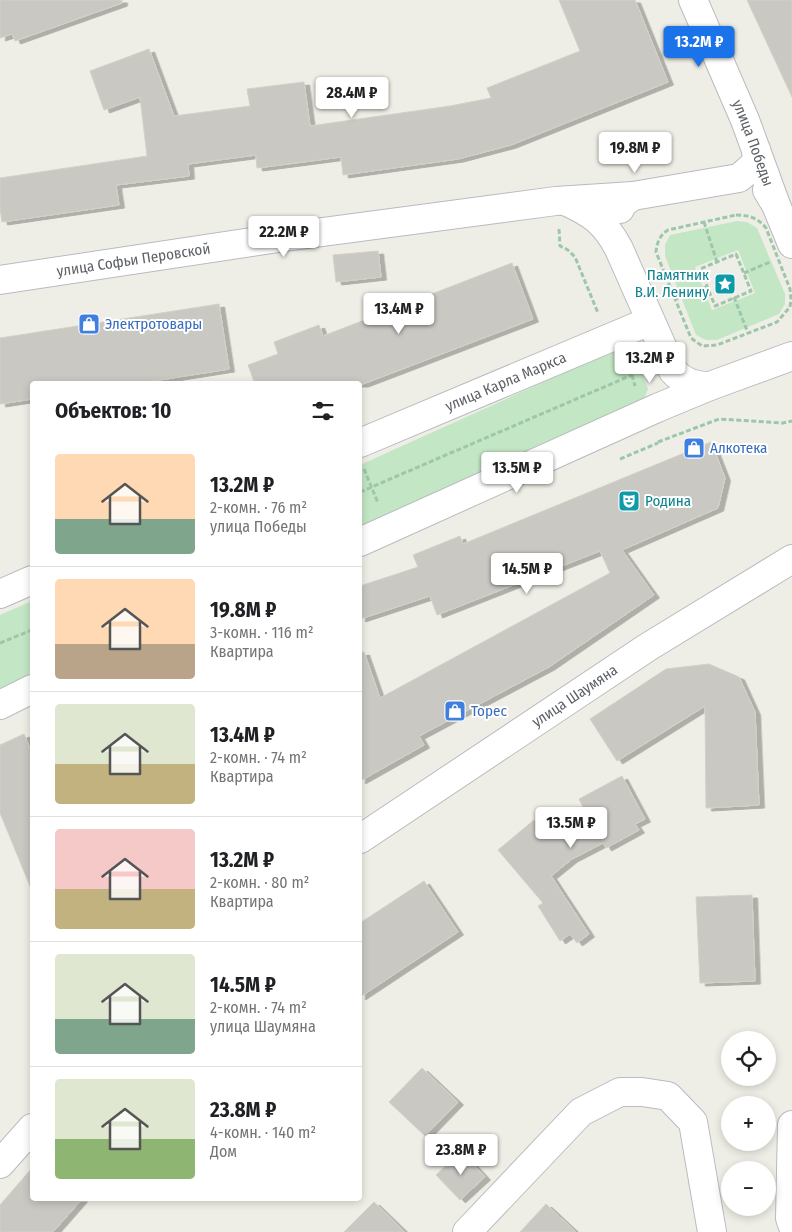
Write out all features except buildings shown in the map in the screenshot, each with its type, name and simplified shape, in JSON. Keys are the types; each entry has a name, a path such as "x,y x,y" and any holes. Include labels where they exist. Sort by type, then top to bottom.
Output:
{"street":[{"name":"улица Победы","path":"693,0 756,150 776,205"},
{"path":"739,178 754,165 757,158 756,150"},
{"path":"739,178 753,180 762,185 776,205 788,243"},
{"name":"улица Софьи Перовской","path":"0,280 275,238 560,201 633,196 739,178"},
{"path":"619,249 615,232 615,216 623,203 633,196"},
{"path":"560,201 583,209 598,219 610,232 673,370 688,383 710,386"},
{"name":"улица Карла Маркса","path":"362,451 650,321"},
{"path":"362,541 710,386 788,359"},
{"path":"647,413 669,392 673,382 673,370"},
{"name":"улица Шаумяна","path":"362,838 648,647 792,559"},
{"path":"0,594 30,581"},
{"path":"0,705 30,690"},
{"path":"467,1232 581,1112 620,1092 642,1092 668,1096 693,1122 712,1232"},
{"path":"792,1125 790,1218 792,1224"},
{"path":"0,1164 30,1130"}],"path":[{"path":"560,201 560,246 568,250 575,257 609,339 632,375 636,388 628,408 647,413 658,443 719,419 783,423 792,421"},
{"path":"736,215 746,215 761,222 766,228 788,243 791,299 787,311 777,322 717,346 702,346 691,338 656,252 660,238 668,230 736,215"},
{"path":"704,222 717,262"},
{"path":"744,273 788,243"},
{"path":"736,254 751,291 715,306 700,269 717,262 736,254"},
{"path":"675,299 707,287"},
{"path":"734,297 748,333"},
{"path":"787,311 792,309"},
{"path":"362,491 632,375"},
{"path":"362,458 380,507"},
{"path":"0,643 30,631"}],"green space":[{"path":"737,221 747,222 757,228 785,294 785,304 779,314 717,340 706,340 696,335 665,256 665,245 670,235","holes":["738,250 755,293 712,310 695,267"]},
{"path":"621,347 636,360 648,389 640,410 362,537 362,464"},
{"path":"30,602 30,687 0,701 0,615"}],"place":[{"name":"Памятник В.И. Ленину","path":"725,284"},
{"name":"Электротовары","path":"89,324"},
{"name":"Алкотека","path":"694,448"},
{"name":"Родина","path":"629,501"},
{"name":"Торес","path":"455,711"}]}
